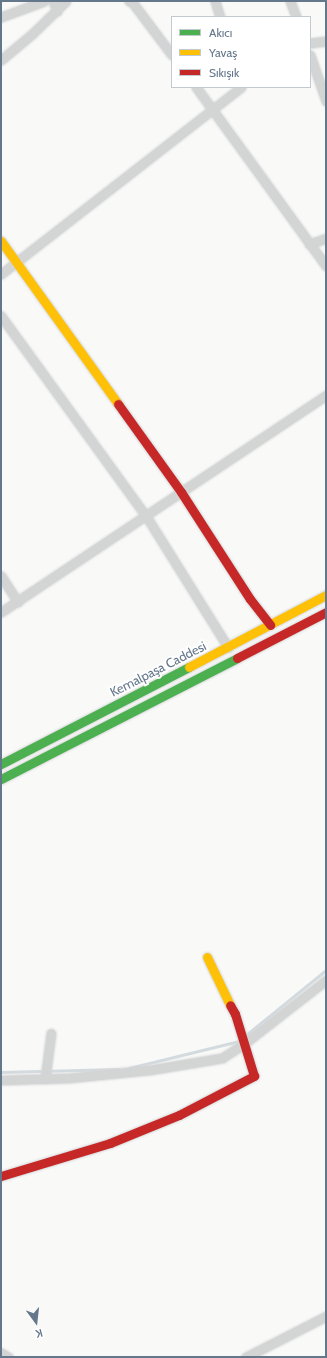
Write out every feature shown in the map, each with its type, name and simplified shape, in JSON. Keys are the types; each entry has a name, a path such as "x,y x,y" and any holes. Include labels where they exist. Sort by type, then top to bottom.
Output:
{"street":[{"path":"1,18 44,1"},
{"path":"53,1 57,11"},
{"path":"1,60 57,11 66,1"},
{"path":"131,1 171,54"},
{"path":"215,1 220,16"},
{"path":"290,1 296,16"},
{"path":"311,43 326,40"},
{"path":"311,58 326,101"},
{"path":"197,88 326,266"},
{"path":"1,274 240,88"},
{"path":"310,244 326,238"},
{"path":"1,241 181,492 250,599 270,625"},
{"path":"1,316 146,516 228,647"},
{"path":"1,612 326,395"},
{"path":"1,576 18,602"},
{"name":"Kemalpaşa Caddesi","path":"1,764 326,595"},
{"name":"Kemalpaşa Caddesi","path":"1,779 326,612"},
{"path":"1,1176 110,1142 172,1118 254,1076 235,1014 207,957"},
{"path":"1,1080 45,1076 68,1078 149,1070 222,1058 243,1039 326,980"},
{"path":"45,1076 51,1032"},
{"path":"246,1357 326,1316"},
{"path":"1,1353 8,1357"}],"waterway":[{"path":"246,1035 326,970"},
{"path":"129,1068 239,1041"},
{"path":"1,1072 118,1069"}],"traffic: fast":[{"path":"1,779 237,658"},
{"path":"1,764 189,667"}],"traffic: slow":[{"path":"1,241 118,404"},
{"path":"189,667 326,595"},
{"path":"207,957 230,1005"}],"traffic: jam":[{"path":"118,404 181,492 250,599 270,625"},
{"path":"237,658 326,612"},
{"path":"1,1176 110,1143 179,1115 254,1076 235,1014 230,1005"}]}
